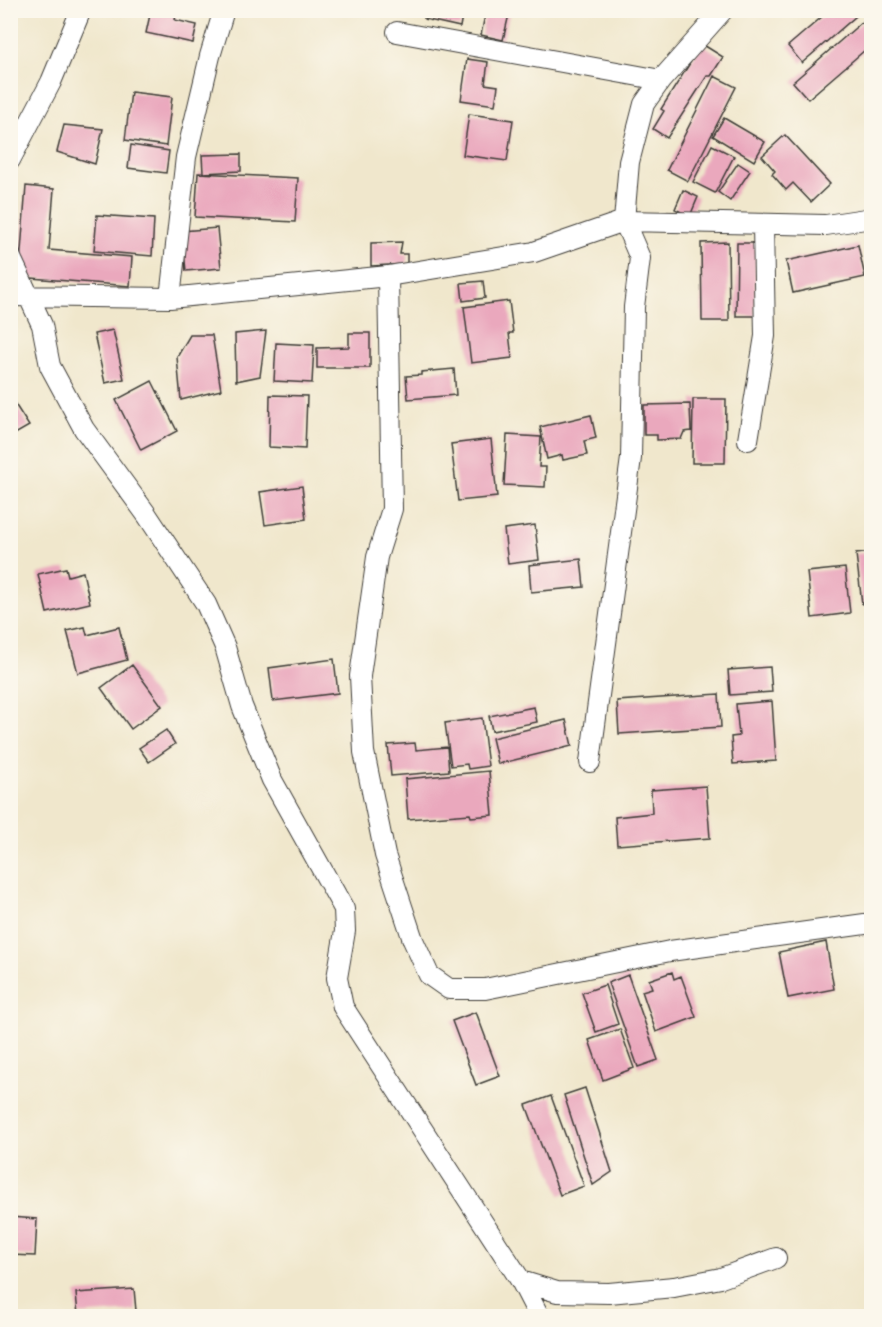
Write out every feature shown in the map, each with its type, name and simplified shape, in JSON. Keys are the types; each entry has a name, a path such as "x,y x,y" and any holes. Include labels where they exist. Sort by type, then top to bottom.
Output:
{"street":[{"path":"10,160 51,82 81,10"},
{"path":"170,298 186,157 210,56 224,10"},
{"path":"590,762 631,458 634,308 640,258 624,221 629,162 644,104 661,80 723,10"},
{"path":"397,32 661,80"},
{"path":"20,297 170,298 388,276 534,252 624,221 826,225 872,218"},
{"path":"748,440 765,336 763,224"},
{"path":"10,256 20,297 42,325 50,366 84,429 147,515 206,604 225,647 242,706 272,780 344,909 345,931 337,978 343,1007 520,1281 539,1317"},
{"path":"388,276 392,509 377,557 360,676 364,752 385,855 413,940 429,975 449,989 485,989 670,951 872,923"},
{"path":"520,1281 558,1292 609,1293 674,1287 721,1278 776,1258"}],"building":[{"path":"151,10 177,10 175,20 197,25 193,43 146,33"},
{"path":"426,10 463,10 460,27 424,19"},
{"path":"486,10 510,10 503,40 481,35"},
{"path":"830,10 852,10 856,16 802,63 788,46"},
{"path":"862,22 872,33 872,44 808,99 793,82"},
{"path":"702,44 723,57 711,76 707,76 667,138 653,129 664,111 661,109"},
{"path":"467,59 488,62 485,84 498,86 495,105 461,100"},
{"path":"714,76 736,87 688,181 667,170"},
{"path":"131,92 172,97 166,146 125,140"},
{"path":"469,114 513,120 507,161 463,155"},
{"path":"724,118 765,142 754,161 713,136"},
{"path":"64,125 103,129 95,164 57,152"},
{"path":"785,135 830,184 811,202 793,183 786,190 772,174 775,171 762,156"},
{"path":"131,145 169,151 166,173 128,168"},
{"path":"712,145 734,156 715,193 693,182"},
{"path":"241,154 241,171 203,173 202,155"},
{"path":"738,163 750,171 730,201 718,192"},
{"path":"198,173 298,178 295,222 195,217"},
{"path":"26,186 54,189 49,250 132,257 130,286 19,277"},
{"path":"683,190 698,197 690,216 675,209"},
{"path":"97,215 154,219 152,256 94,251"},
{"path":"217,228 221,268 186,271 182,231"},
{"path":"402,242 400,254 407,254 407,264 371,266 371,243"},
{"path":"728,242 729,321 702,321 701,243"},
{"path":"737,243 756,243 755,316 736,316"},
{"path":"858,245 865,277 793,293 786,261"},
{"path":"483,281 485,298 463,301 461,283"},
{"path":"509,301 513,333 509,333 512,358 471,363 464,307"},
{"path":"113,330 124,379 105,383 94,334"},
{"path":"266,331 260,376 236,381 235,334"},
{"path":"349,333 370,333 370,368 317,368 317,348 349,347"},
{"path":"190,335 212,335 221,390 181,400 177,357"},
{"path":"276,343 314,345 312,383 274,381"},
{"path":"454,369 456,395 408,399 406,376"},
{"path":"152,381 177,431 141,450 116,400"},
{"path":"270,395 307,396 305,449 269,447"},
{"path":"693,399 726,399 725,463 692,463"},
{"path":"13,401 29,426 10,437 10,403"},
{"path":"690,404 691,431 684,432 681,439 657,440 657,435 644,435 644,405"},
{"path":"591,415 596,438 584,441 587,455 563,460 562,455 547,459 540,427"},
{"path":"507,435 541,437 539,467 546,467 545,487 504,485"},
{"path":"491,439 497,497 458,501 451,444"},
{"path":"302,486 306,519 265,525 260,492"},
{"path":"535,525 539,560 508,564 504,529"},
{"path":"872,552 872,603 862,604 856,554"},
{"path":"581,559 584,587 531,592 529,565"},
{"path":"66,568 68,576 83,572 90,603 47,613 38,574"},
{"path":"845,568 850,613 812,618 807,572"},
{"path":"85,627 87,635 119,627 127,660 78,673 67,631"},
{"path":"334,659 338,693 273,701 269,668"},
{"path":"132,665 162,706 131,729 101,688"},
{"path":"770,667 772,692 730,695 728,670"},
{"path":"719,694 721,727 619,734 617,701"},
{"path":"772,701 776,761 733,764 731,737 739,736 736,704"},
{"path":"534,707 537,722 492,731 489,716"},
{"path":"482,718 488,766 468,769 467,764 451,766 445,723"},
{"path":"566,720 572,746 498,764 492,738"},
{"path":"166,730 175,744 149,762 139,748"},
{"path":"415,743 416,750 447,747 449,771 391,776 388,745"},
{"path":"489,771 493,815 471,817 470,814 408,819 405,779"},
{"path":"706,786 710,838 617,845 615,817 652,813 651,790"},
{"path":"826,942 834,989 788,998 779,952"},
{"path":"672,972 674,979 681,976 696,1017 656,1032 642,991 652,988 649,980"},
{"path":"628,975 658,1060 638,1067 608,983"},
{"path":"605,985 618,1024 596,1032 582,993"},
{"path":"476,1012 500,1076 476,1085 452,1021"},
{"path":"620,1029 634,1068 603,1080 589,1040"},
{"path":"585,1088 612,1172 593,1185 564,1095"},
{"path":"551,1096 584,1186 560,1195 526,1105"},
{"path":"10,1217 37,1219 35,1256 10,1255"},
{"path":"134,1289 136,1311 78,1315 76,1293"}]}
